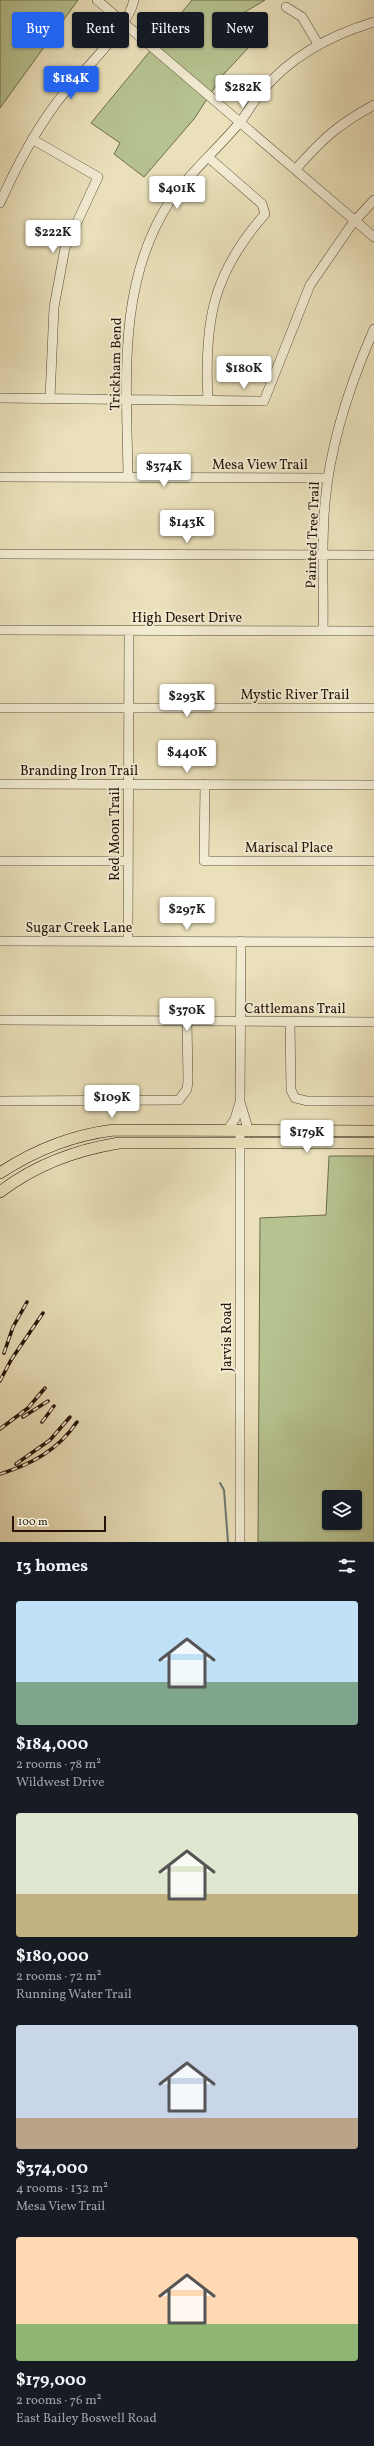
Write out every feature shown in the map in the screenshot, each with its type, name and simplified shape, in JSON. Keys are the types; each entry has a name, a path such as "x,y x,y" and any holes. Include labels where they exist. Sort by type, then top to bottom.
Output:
{"main road":[{"path":"0,1173 45,1148 72,1138 100,1132 142,1129 227,1132 243,1135 374,1143"},
{"path":"0,1192 40,1167 92,1148 133,1142 243,1135 374,1131"}],"street":[{"path":"97,0 112,12"},
{"path":"129,15 134,0"},
{"path":"286,7 302,16 318,44"},
{"name":"Trickham Bend","path":"128,477 127,329 138,274 148,246 170,202 241,121 263,90 290,62 318,44 374,22"},
{"path":"129,26 374,237"},
{"path":"0,203 10,179 32,139 67,88 102,48"},
{"path":"296,169 324,138 343,122 374,105"},
{"path":"32,139 98,177 65,248 54,307 50,398"},
{"path":"208,157 262,204 265,214 245,236 232,258 215,297 209,325 207,355 208,400"},
{"path":"0,398 264,401 310,285 354,221 374,200"},
{"name":"Painted Tree Trail","path":"323,631 324,554 328,478 335,440 346,402 374,328"},
{"name":"Mesa View Trail","path":"0,476 328,478"},
{"path":"0,554 374,554"},
{"name":"High Desert Drive","path":"0,630 374,631"},
{"name":"Red Moon Trail","path":"128,941 129,631"},
{"name":"Mystic River Trail","path":"0,708 374,708"},
{"name":"Branding Iron Trail","path":"0,784 374,785"},
{"name":"Mariscal Place","path":"205,784 204,861 374,861"},
{"path":"0,861 128,861"},
{"name":"Sugar Creek Lane","path":"0,941 374,942"},
{"path":"227,1132 235,1119 240,1102 241,941"},
{"name":"Cattlemans Trail","path":"0,1020 374,1022"},
{"path":"0,1101 179,1100 187,1089 188,1081 188,1021"},
{"path":"290,1022 291,1090 295,1098 307,1101 374,1102"},
{"name":"Jarvis Road","path":"240,1102 243,1135 240,1542"}],"green space":[{"path":"0,0 78,0 64,19 64,12 12,12 12,48 43,48 0,108"},
{"path":"192,0 265,0 245,12 212,12 212,48 248,48 222,76 194,119 144,177 114,154 120,143 91,123 153,48 204,48 204,12 182,12"},
{"path":"329,1156 374,1156 374,1542 258,1542 260,1218 326,1215"}],"waterway":[{"path":"220,1483 224,1490 228,1542"}],"railway":[{"path":"4,1353 13,1327 27,1302"},
{"path":"0,1381 11,1360 43,1313"},
{"path":"0,1429 28,1408 45,1388"},
{"path":"23,1417 48,1401"},
{"path":"42,1422 54,1406"},
{"path":"16,1464 50,1440 70,1417"},
{"path":"0,1474 23,1466 43,1455 61,1441 77,1422"}]}
